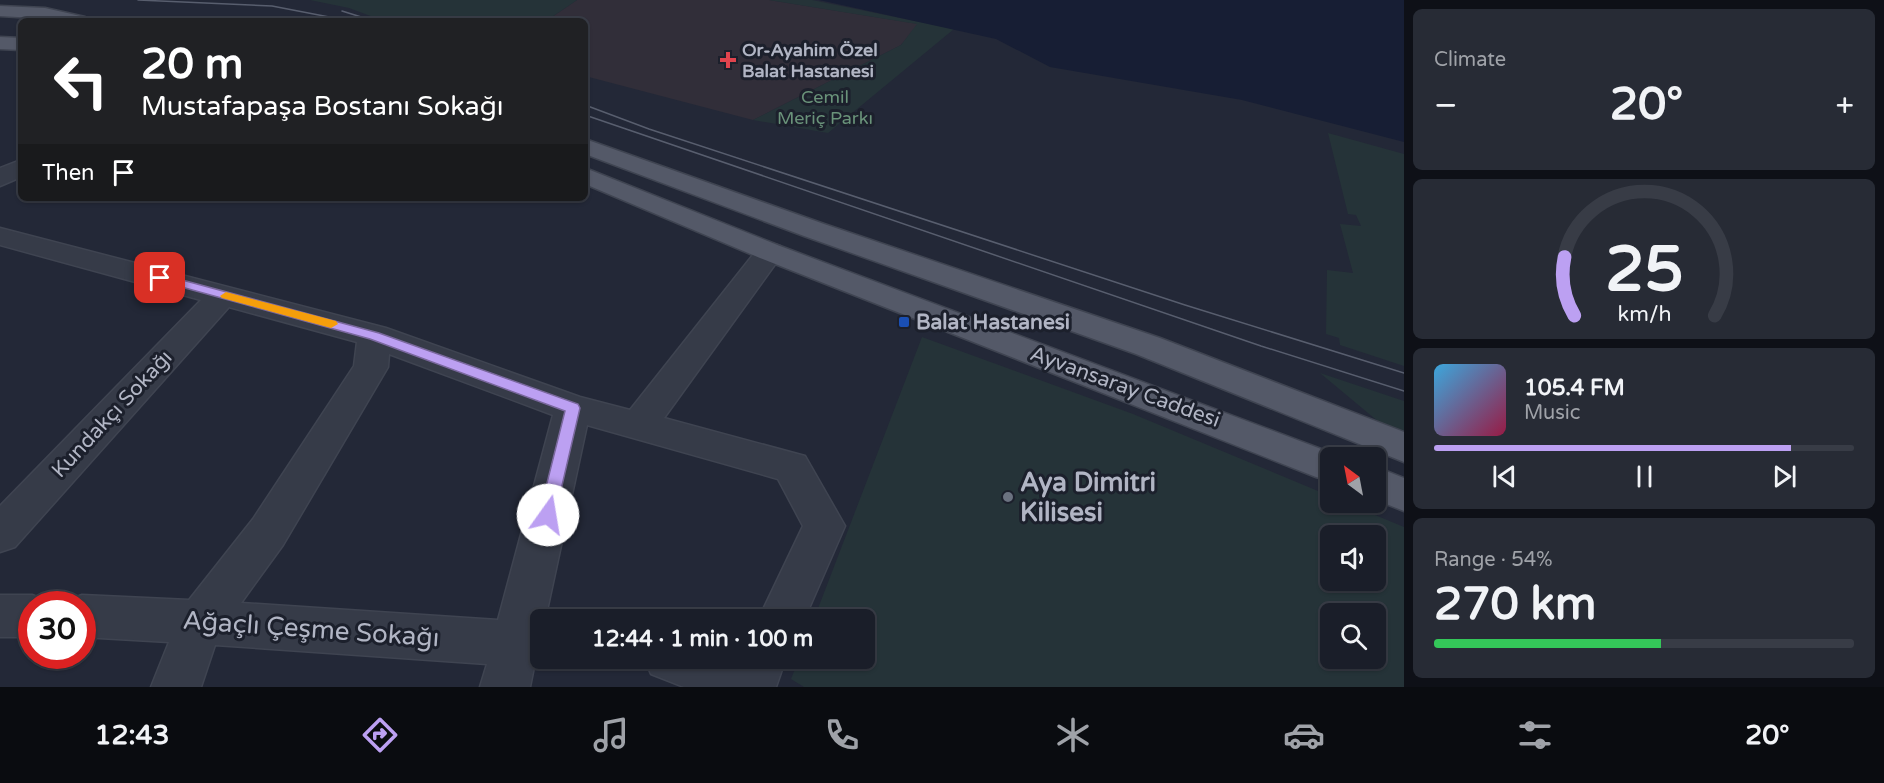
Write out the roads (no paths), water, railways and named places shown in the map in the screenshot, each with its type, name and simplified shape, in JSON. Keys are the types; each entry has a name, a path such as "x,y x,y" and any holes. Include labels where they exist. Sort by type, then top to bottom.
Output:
{"main road":[{"path":"0,11 45,13 66,18"},
{"path":"0,32 18,32"},
{"path":"0,44 18,44"},
{"path":"588,147 814,230 1148,346 1404,447"},
{"name":"Ayvansaray Caddesi","path":"588,176 770,252 1320,462"},
{"path":"1046,358 1130,367 1196,364"},
{"path":"1386,487 1404,495"}],"street":[{"path":"0,178 18,169"},
{"path":"4,240 374,336 573,408 791,467 824,526 786,609"},
{"path":"638,426 770,252"},
{"name":"Kundakçı Sokağı","path":"0,534 223,295"},
{"path":"176,687 200,622 268,532 371,368 374,336"},
{"path":"505,687 528,644 573,408"},
{"path":"0,616 18,616"},
{"name":"Ağaçlı Çeşme Sokağı","path":"96,617 528,644"},
{"path":"718,669 755,677"}],"water":[{"path":"819,0 1404,0 1404,142 1242,100 1050,67 996,39"}],"tram line":[{"path":"138,0 272,6 334,18"},
{"path":"342,11 364,18"},
{"path":"588,106 649,129 1185,305 1404,373"},
{"path":"588,116 1261,346 1404,391"}],"place":[{"name":"Or-Ayahim Özel Balat Hastanesi","path":"728,60"},
{"name":"Balat Hastanesi","path":"904,322"},
{"name":"Aya Dimitri Kilisesi","path":"1008,497"}],"park label":[{"name":"Cemil Meriç Parkı","path":"825,107"}]}
